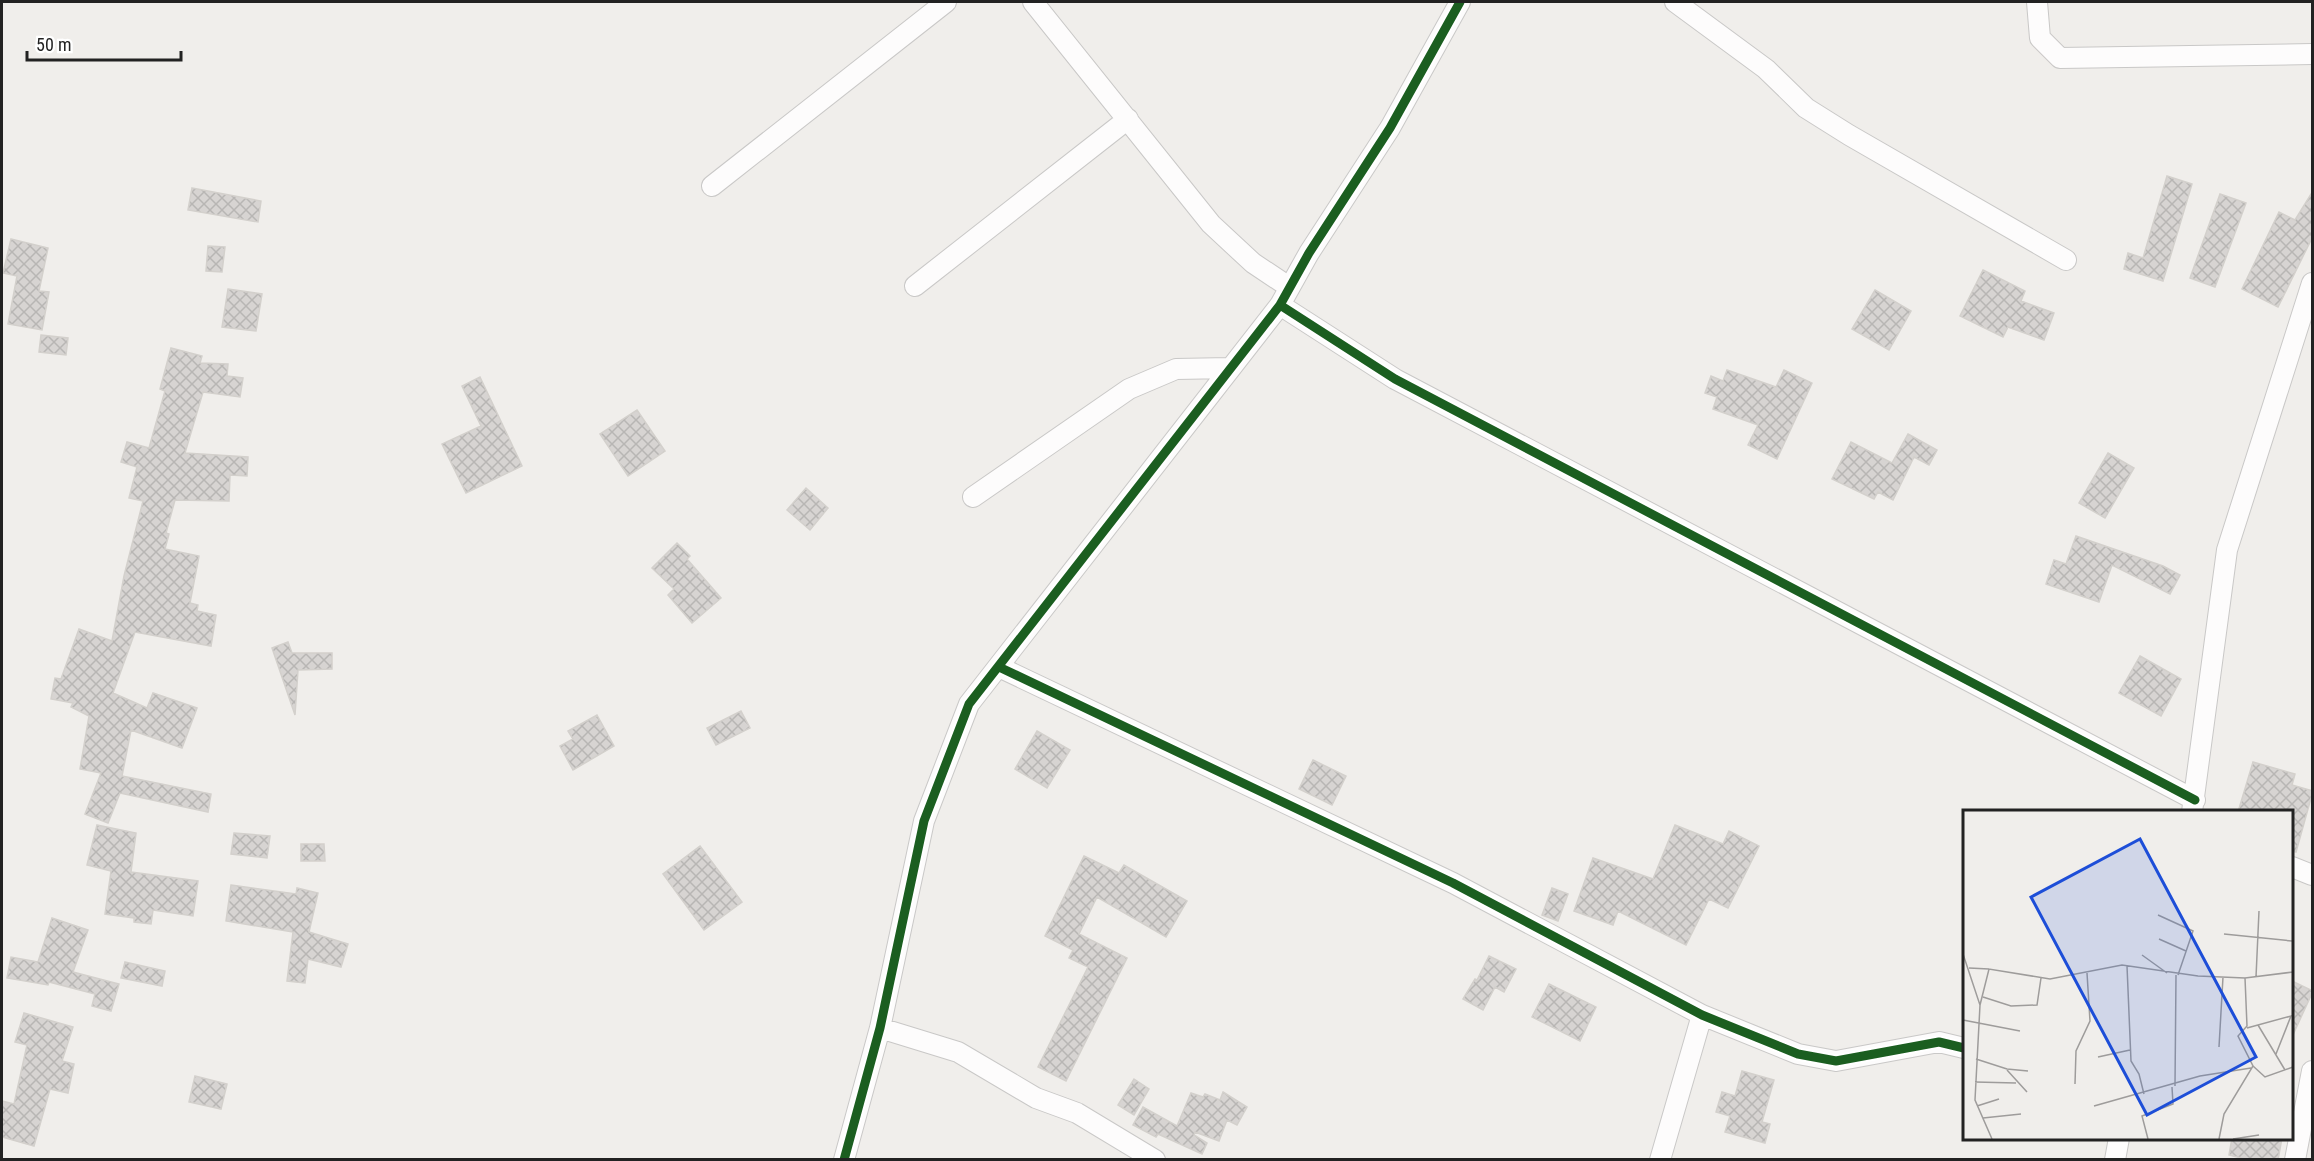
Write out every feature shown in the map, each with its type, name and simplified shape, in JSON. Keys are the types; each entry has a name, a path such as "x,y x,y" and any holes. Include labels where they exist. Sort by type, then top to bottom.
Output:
{"street":[{"path":"712,186 946,2"},
{"path":"1033,2 1211,224 1253,263 1289,287"},
{"path":"844,1160 880,1028 924,821 969,704 1280,305 1289,287 1390,129 1460,2"},
{"path":"1675,2 1766,69 1806,108 2066,260"},
{"path":"2037,2 2040,38 2060,58 2313,54"},
{"path":"915,286 1128,119"},
{"path":"1280,305 1395,379 2193,806 2226,550 2302,309 2313,284"},
{"path":"973,497 1129,389 1176,369 1230,368"},
{"path":"999,667 1453,883 1702,1015 1798,1054 1836,1061 1940,1042 1963,1048"},
{"path":"2293,867 2313,875"},
{"path":"1660,1160 1702,1015"},
{"path":"880,1028 958,1052 1036,1098 1077,1113 1155,1160"},
{"path":"2295,1160 2313,1071"},
{"path":"2115,1160 2119,1140"}],"building":[{"path":"2167,176 2192,184 2163,281 2124,269 2128,253 2143,258"},
{"path":"192,188 261,201 258,222 188,210"},
{"path":"2313,191 2313,236 2278,307 2242,289 2279,212 2295,220"},
{"path":"2220,194 2246,203 2215,287 2190,278"},
{"path":"11,239 48,248 39,291 49,292 42,330 8,324 17,276 3,273"},
{"path":"208,246 225,247 222,272 206,271"},
{"path":"1983,270 2025,291 2021,301 2054,313 2044,340 2008,327 2003,337 1960,316"},
{"path":"228,289 262,294 256,331 222,327"},
{"path":"1875,290 1911,311 1889,350 1852,329"},
{"path":"41,335 68,338 66,355 39,352"},
{"path":"171,348 202,356 200,363 228,364 227,376 243,378 240,397 203,392 185,453 248,457 247,476 230,475 229,501 175,500 166,533 169,534 165,549 199,556 190,603 198,605 197,611 216,615 211,646 135,632 113,693 147,708 153,693 197,708 182,748 131,730 122,776 211,794 208,812 120,793 108,823 85,814 101,773 80,769 89,716 71,707 73,703 51,699 55,678 61,679 79,629 112,641 124,576 143,501 129,498 137,467 121,462 127,442 149,448 165,391 160,389"},
{"path":"1727,370 1776,387 1784,370 1812,383 1777,459 1748,445 1758,425 1713,409 1717,397 1705,393 1711,376 1723,381"},
{"path":"480,377 522,466 466,493 442,444 481,426 462,386"},
{"path":"637,410 665,451 628,476 600,434"},
{"path":"1908,434 1937,450 1929,465 1914,457 1893,500 1878,492 1874,499 1832,479 1851,442 1892,463"},
{"path":"2108,453 2134,468 2105,518 2079,503"},
{"path":"806,488 828,508 810,530 787,510"},
{"path":"2076,536 2163,566 2180,575 2170,594 2112,565 2099,602 2046,584 2054,560 2066,564"},
{"path":"677,543 690,556 687,559 721,598 692,623 668,595 674,589 652,568"},
{"path":"288,642 292,653 332,653 332,669 298,670 295,715 272,648"},
{"path":"2140,656 2181,679 2161,716 2119,693"},
{"path":"741,711 750,728 716,745 707,728"},
{"path":"597,715 614,746 573,770 560,746 573,739 568,731"},
{"path":"1037,731 1070,750 1047,788 1015,769"},
{"path":"1313,760 1346,776 1332,805 1299,789"},
{"path":"2253,762 2295,774 2292,785 2313,791 2296,852 2293,851 2293,810 2239,810"},
{"path":"97,825 136,833 131,872 198,881 193,916 153,910 151,924 134,922 134,918 105,914 111,871 87,865"},
{"path":"1675,825 1723,844 1729,831 1759,846 1728,908 1709,899 1686,945 1618,911 1613,925 1574,911 1593,858 1653,879"},
{"path":"234,833 270,836 267,858 231,854"},
{"path":"301,844 324,844 325,861 301,861"},
{"path":"700,846 742,902 704,930 663,874"},
{"path":"1084,856 1119,873 1124,865 1187,901 1166,937 1097,897 1079,934 1127,958 1066,1081 1038,1067 1088,967 1069,958 1073,950 1045,936"},
{"path":"231,885 296,894 297,888 318,893 309,932 348,944 341,967 308,959 305,983 287,981 293,932 226,921"},
{"path":"1552,888 1568,894 1558,921 1542,915"},
{"path":"52,918 88,930 73,972 119,984 111,1011 92,1006 95,994 49,982 48,985 7,978 11,957 38,962"},
{"path":"1489,956 1516,969 1504,992 1495,987 1483,1010 1463,999 1475,979 1477,980"},
{"path":"125,962 165,971 162,986 121,978"},
{"path":"2293,981 2313,991 2293,1035"},
{"path":"1549,984 1596,1007 1580,1041 1532,1017"},
{"path":"24,1013 73,1027 62,1061 74,1064 68,1093 50,1089 34,1146 2,1137 2,1101 14,1104 27,1045 15,1042"},
{"path":"1742,1071 1774,1080 1762,1122 1770,1124 1765,1143 1725,1132 1730,1116 1716,1112 1722,1092 1735,1096"},
{"path":"195,1076 227,1084 221,1109 189,1102"},
{"path":"1134,1079 1149,1089 1134,1115 1118,1105"},
{"path":"1223,1092 1247,1107 1237,1125 1227,1120 1219,1141 1195,1132 1194,1135 1207,1143 1202,1154 1158,1134 1156,1137 1133,1125 1143,1107 1177,1126 1191,1093 1203,1097 1205,1094 1220,1100"},
{"path":"2232,1140 2282,1140 2278,1160 2249,1160 2229,1155"}],"cycle path":[{"path":"844,1160 880,1028 924,821 969,704 1280,305 1309,253 1390,128 1460,2"},
{"path":"1280,305 1395,379 2195,800"},
{"path":"999,667 1453,883 1702,1015 1798,1054 1836,1061 1939,1042 1963,1048"}]}
